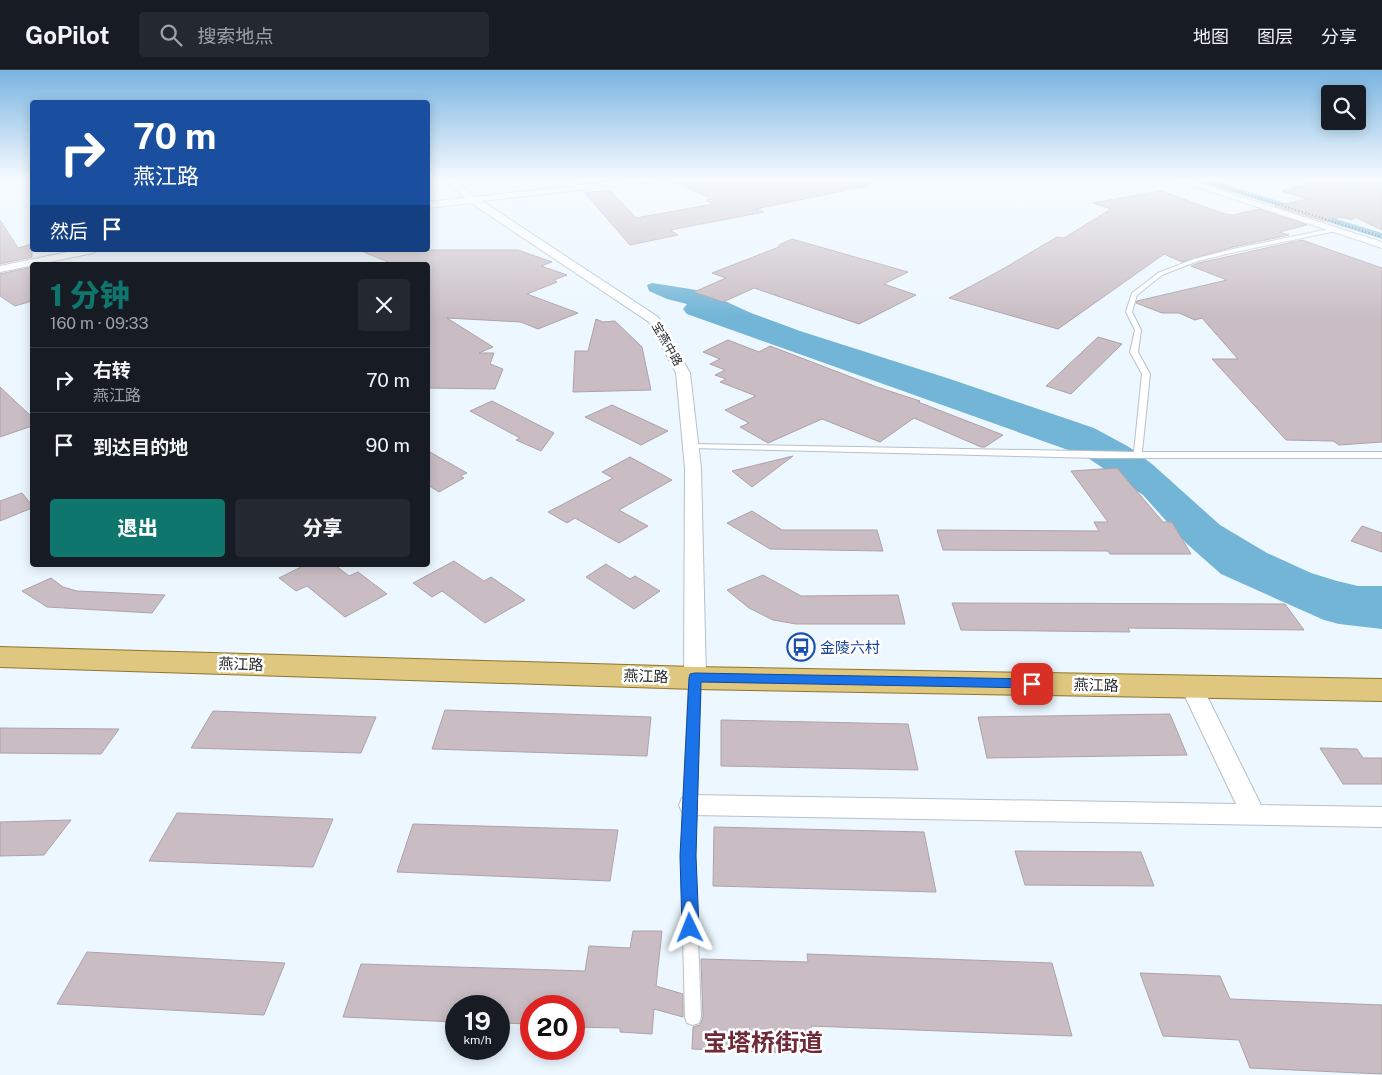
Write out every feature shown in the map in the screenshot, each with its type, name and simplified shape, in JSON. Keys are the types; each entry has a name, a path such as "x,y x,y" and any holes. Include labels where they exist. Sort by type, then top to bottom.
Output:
{"main road":[{"path":"0,641 695,669 1382,672"},
{"name":"燕江路","path":"0,656 695,669 1191,686 1382,690"}],"street":[{"name":"宝燕中路","path":"511,225 654,320 683,373 693,468 695,669"},
{"path":"1318,225 1382,245"},
{"path":"35,262 84,252"},
{"path":"0,269 30,263"},
{"path":"1191,686 1253,814"},
{"path":"691,805 1382,817"}],"lane":[{"path":"1138,454 1146,374 1134,352 1138,330 1129,312 1134,294 1160,274 1196,260 1334,230"},
{"path":"691,446 1098,455 1382,455"},
{"path":"693,1017 688,856 695,669"}],"water":[{"path":"1337,225 1356,225 1382,233 1382,239"},
{"path":"652,283 703,291 751,313 800,331 1094,428 1129,447 1152,464 1220,525 1267,553 1311,573 1358,586 1382,586 1382,605 1340,600 1308,591 1274,577 1199,531 1165,502 1119,457 1088,438 1065,429 935,389 695,306 667,299 649,291 647,285"}],"building":[{"path":"0,225 3,225 18,248 30,245 32,257 0,264"},
{"path":"613,225 697,225 670,230 678,235 630,245"},
{"path":"1085,225 1307,225 1279,232 1289,235 1233,247 1182,262 1164,254 1058,329 949,298 1057,237 1064,238"},
{"path":"1371,225 1382,225 1382,230"},
{"path":"792,239 908,272 884,284 916,295 859,324 754,288 723,302 694,292 726,278 712,273 779,247 779,245"},
{"path":"1302,240 1382,268 1382,442 1339,445 1333,441 1286,440 1212,359 1238,359 1202,318 1195,320 1179,313 1162,313 1136,303 1137,301 1227,280 1191,266"},
{"path":"518,250 552,262 541,266 567,275 554,280 557,282 527,294 578,313 538,329 521,322 447,318 493,347 479,353 494,353 490,364 503,369 495,389 430,388 430,262 388,262 364,252"},
{"path":"30,267 30,302 15,306 0,296 0,274"},
{"path":"596,319 603,322 615,321 642,347 651,390 573,392 575,351 588,351"},
{"path":"1098,337 1122,344 1071,394 1046,386"},
{"path":"728,340 759,352 770,346 877,387 920,401 918,402 1003,435 985,447 981,447 914,418 880,442 822,419 768,443 740,427 749,423 725,410 756,396 720,382 726,379 715,375 725,370 710,364 720,359 703,352"},
{"path":"0,387 30,415 30,427 0,437"},
{"path":"492,401 554,433 541,451 516,440 520,438 470,411"},
{"path":"612,405 668,431 641,445 585,417"},
{"path":"430,452 467,473 460,476 464,478 439,492 430,486"},
{"path":"793,456 752,487 732,471"},
{"path":"630,457 672,480 619,510 648,526 619,543 575,518 567,523 548,512 613,478 602,472"},
{"path":"1117,468 1163,522 1172,522 1191,554 1110,554 1108,551 943,550 937,530 1099,531 1094,522 1108,522 1071,471"},
{"path":"22,493 30,503 30,509 0,521 0,501"},
{"path":"752,511 782,530 877,530 883,551 770,549 727,523"},
{"path":"1362,526 1382,533 1382,552 1351,541"},
{"path":"454,561 484,581 491,577 525,600 485,623 442,591 432,597 413,583"},
{"path":"606,564 630,579 635,576 660,591 634,609 586,577"},
{"path":"301,567 338,567 349,576 358,572 387,594 345,617 307,586 296,591 279,578"},
{"path":"763,575 801,596 898,595 905,624 796,624 773,620 749,608 727,590"},
{"path":"51,578 63,587 77,591 165,595 152,613 47,607 22,591"},
{"path":"952,603 1285,604 1304,630 1128,628 1130,632 961,630"},
{"path":"445,710 651,717 647,756 432,749"},
{"path":"213,711 376,717 361,753 191,748"},
{"path":"1170,714 1187,755 987,758 978,717"},
{"path":"721,720 908,724 918,770 721,766"},
{"path":"0,728 119,729 101,754 0,753"},
{"path":"1320,748 1357,749 1363,758 1382,758 1382,784 1343,784"},
{"path":"177,813 333,819 313,867 149,861"},
{"path":"71,820 44,855 0,856 0,822"},
{"path":"413,824 618,830 610,881 397,872"},
{"path":"714,827 924,832 936,892 713,886"},
{"path":"1015,851 1141,852 1154,886 1025,885"},
{"path":"633,931 662,931 656,986 683,994 683,1017 654,1009 652,1034 620,1032 620,1028 585,1027 585,995 520,995 520,1024 510,1023 510,995 445,995 445,1022 343,1017 361,964 585,971 589,946 630,948"},
{"path":"87,952 285,963 264,1015 57,1004"},
{"path":"807,954 1052,963 1072,1036 811,1026 814,1054 692,1049 693,1027 700,1025 703,1017 701,959 808,962"},
{"path":"1140,973 1220,976 1230,999 1382,1005 1382,1074 1250,1068 1239,1040 1163,1036"}],"waterway":[{"path":"696,309 1097,449 1156,487 1199,535 1235,565 1339,610 1382,615"}],"railway":[{"path":"1344,225 1382,237"}],"place":[{"name":"金陵六村","path":"801,647"}],"district":[{"name":"宝塔桥街道","path":"763,1042"}],"route":[{"path":"690,928 688,856 695,678 1032,684"}]}
